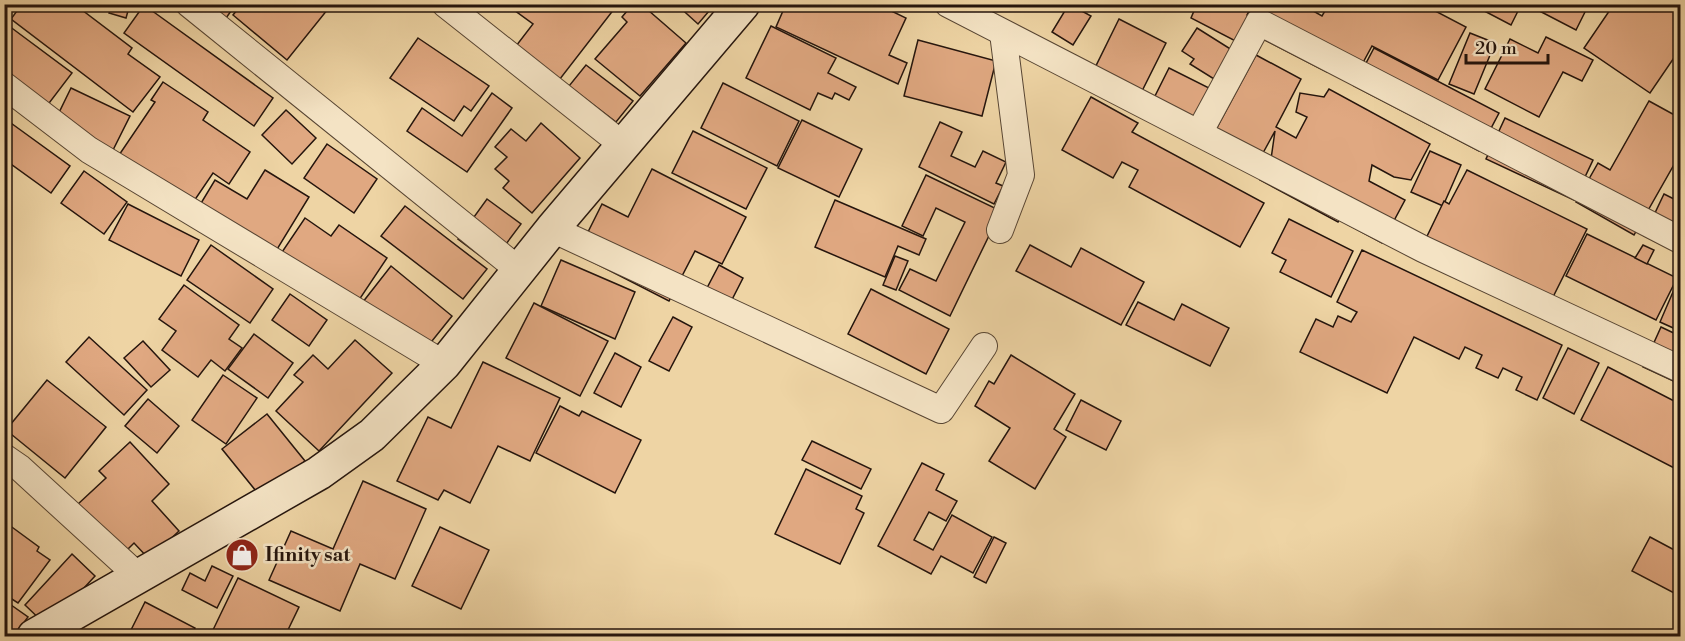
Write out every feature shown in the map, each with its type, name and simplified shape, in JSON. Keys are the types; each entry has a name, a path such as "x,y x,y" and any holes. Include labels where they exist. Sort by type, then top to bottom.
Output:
{"street":[{"path":"189,4 519,270"},
{"path":"446,4 623,145"},
{"path":"34,636 319,473 372,435 444,364 552,229 742,4"},
{"path":"948,4 1423,249 1680,369"},
{"path":"1199,133 1259,22 1680,240"},
{"path":"1000,230 1021,174 1003,33"},
{"path":"4,85 89,150 444,364"},
{"path":"552,229 940,410 984,346"},
{"path":"4,457 20,468 138,576"}],"building":[{"path":"22,4 74,4 132,48 128,54 160,77 133,112 11,19"},
{"path":"112,4 130,4 126,18 109,13"},
{"path":"187,4 236,4 219,28"},
{"path":"242,4 332,4 287,60 233,15"},
{"path":"518,4 618,4 546,97 503,63 533,24 514,10"},
{"path":"633,4 641,4 686,43 640,96 595,59 627,22 622,17"},
{"path":"676,4 715,4 698,24"},
{"path":"786,4 877,4 906,18 889,55 907,63 898,84 776,27"},
{"path":"1069,4 1091,16 1073,45 1052,32"},
{"path":"1197,4 1253,4 1247,15 1259,22 1268,4 1301,4 1322,16 1329,4 1422,4 1466,27 1438,80 1372,46 1353,81 1329,69 1327,72 1253,34 1247,47 1191,18"},
{"path":"1471,4 1520,4 1521,5 1511,25"},
{"path":"1526,4 1589,4 1576,30"},
{"path":"1614,4 1671,4 1680,11 1680,49 1650,93 1584,48"},
{"path":"144,5 273,98 254,126 124,33"},
{"path":"1119,19 1166,43 1136,103 1089,80"},
{"path":"5,23 72,73 40,115 4,88"},
{"path":"771,26 836,58 828,73 856,87 849,100 835,93 832,99 818,93 810,110 746,78"},
{"path":"1197,28 1240,55 1222,84 1190,64 1194,59 1182,51"},
{"path":"1470,33 1495,43 1474,94 1449,84"},
{"path":"1546,37 1593,60 1582,81 1563,72 1539,117 1485,89 1510,39 1538,53"},
{"path":"418,38 489,86 471,111 464,106 454,121 390,78"},
{"path":"918,40 996,61 982,116 904,96"},
{"path":"1374,48 1499,113 1479,151 1354,86"},
{"path":"1256,55 1301,79 1276,127 1296,138 1307,117 1296,112 1300,93 1324,97 1329,89 1430,144 1411,180 1394,177 1372,165 1369,181 1405,200 1382,243 1347,224 1352,197 1338,222 1260,180 1271,159 1275,131 1252,173 1206,148"},
{"path":"586,65 633,101 616,122 569,86"},
{"path":"1169,68 1219,93 1197,139 1146,114"},
{"path":"163,82 208,112 203,120 250,152 229,184 213,173 190,207 117,158 155,102 151,100"},
{"path":"723,83 799,121 777,166 701,128"},
{"path":"71,88 130,116 109,158 51,129"},
{"path":"492,93 512,108 467,172 407,131 422,108 462,136"},
{"path":"1091,97 1138,123 1132,132 1264,203 1240,247 1129,187 1138,170 1122,162 1113,178 1062,150"},
{"path":"1649,101 1680,118 1680,154 1634,235 1576,202 1598,163 1610,170"},
{"path":"286,110 316,138 292,164 262,135"},
{"path":"4,118 70,166 51,193 4,159"},
{"path":"1505,118 1593,160 1574,200 1486,159"},
{"path":"802,120 862,149 839,197 778,168"},
{"path":"940,122 962,132 951,156 975,167 983,151 1006,162 996,183 1003,186 994,204 919,167"},
{"path":"541,123 580,158 532,213 503,188 509,181 495,169 507,157 495,147 511,129 526,141"},
{"path":"693,131 767,168 746,209 672,173"},
{"path":"327,144 377,179 354,213 304,178"},
{"path":"1430,151 1461,165 1443,206 1411,192"},
{"path":"652,169 746,217 722,264 695,251 669,301 577,254 602,204 628,217"},
{"path":"265,170 309,197 268,264 192,218 215,180 247,199"},
{"path":"1467,170 1587,229 1543,317 1418,255 1444,201 1449,204"},
{"path":"84,171 127,202 104,234 61,203"},
{"path":"926,175 1001,211 950,316 899,290 910,269 936,281 965,222 936,208 923,236 902,226"},
{"path":"1664,194 1680,202 1680,254 1644,236"},
{"path":"487,199 521,224 491,264 458,239"},
{"path":"835,200 926,239 919,255 898,246 885,277 815,247"},
{"path":"128,204 199,240 181,276 109,240"},
{"path":"405,206 487,269 463,299 381,236"},
{"path":"305,218 331,236 339,225 387,258 349,315 274,264"},
{"path":"1289,219 1353,251 1331,297 1280,272 1286,260 1272,253"},
{"path":"1587,234 1677,278 1656,320 1566,276"},
{"path":"211,245 273,289 250,323 187,280"},
{"path":"1030,245 1071,267 1081,248 1144,282 1121,325 1016,271"},
{"path":"1643,245 1654,250 1647,264 1635,258"},
{"path":"1362,250 1562,345 1537,400 1516,390 1522,377 1503,368 1498,378 1476,368 1482,355 1465,347 1459,359 1414,337 1387,393 1300,352 1316,319 1333,327 1338,316 1351,322 1357,312 1337,302"},
{"path":"895,256 908,261 896,290 883,285"},
{"path":"561,260 635,292 615,339 541,306"},
{"path":"719,265 743,278 721,321 696,309"},
{"path":"391,266 452,316 420,356 359,307"},
{"path":"1680,279 1680,331 1660,322"},
{"path":"184,285 239,325 229,339 242,348 225,371 211,360 198,377 162,350 176,331 159,319"},
{"path":"871,289 949,329 926,374 848,334"},
{"path":"290,294 327,320 309,346 272,320"},
{"path":"1138,302 1174,320 1182,304 1229,328 1210,366 1126,325"},
{"path":"534,303 608,341 580,396 506,358"},
{"path":"673,317 692,327 669,371 649,361"},
{"path":"1661,327 1680,336 1680,384 1643,367"},
{"path":"254,334 293,363 268,398 228,369"},
{"path":"89,337 147,390 124,415 66,362"},
{"path":"355,340 392,373 319,451 276,411 303,382 294,375 313,355 328,369"},
{"path":"143,341 170,370 151,387 124,358"},
{"path":"1568,348 1599,363 1574,414 1543,398"},
{"path":"615,353 641,367 621,407 594,393"},
{"path":"1011,355 1075,394 1054,429 1066,437 1035,489 989,461 1010,428 975,406 989,381 994,384"},
{"path":"483,362 560,398 530,461 498,446 470,503 444,490 438,500 397,481 428,417 451,428"},
{"path":"1608,367 1680,404 1680,471 1581,420"},
{"path":"223,375 257,398 226,444 192,420"},
{"path":"47,380 106,427 65,478 6,430"},
{"path":"148,399 179,426 157,453 125,426"},
{"path":"1081,400 1121,421 1106,450 1066,430"},
{"path":"560,406 579,416 582,411 641,440 615,493 536,453"},
{"path":"267,414 305,461 260,496 222,449"},
{"path":"812,441 871,469 861,489 802,460"},
{"path":"130,442 169,484 152,501 179,531 149,559 134,543 123,554 77,505 106,478 99,471"},
{"path":"922,463 944,474 936,490 957,501 946,521 929,512 914,540 933,550 952,515 992,537 973,573 941,556 931,574 878,546"},
{"path":"806,469 862,496 856,509 864,513 840,564 775,534"},
{"path":"363,481 426,509 395,579 360,564 340,611 269,580 291,531 333,549"},
{"path":"5,522 39,547 37,551 50,560 18,603 4,594"},
{"path":"440,527 489,550 461,609 412,586"},
{"path":"994,537 1006,543 986,583 974,577"},
{"path":"1650,537 1680,553 1680,586 1676,594 1632,571"},
{"path":"72,554 95,576 48,627 25,605"},
{"path":"212,566 233,576 217,608 182,590 190,573 205,581"},
{"path":"238,578 299,607 285,636 222,636 212,632"},
{"path":"4,600 28,617 14,636 4,636"},
{"path":"145,602 195,628 191,636 128,636"}],"place":[{"name":"Ifinity sat","path":"242,555"}]}
